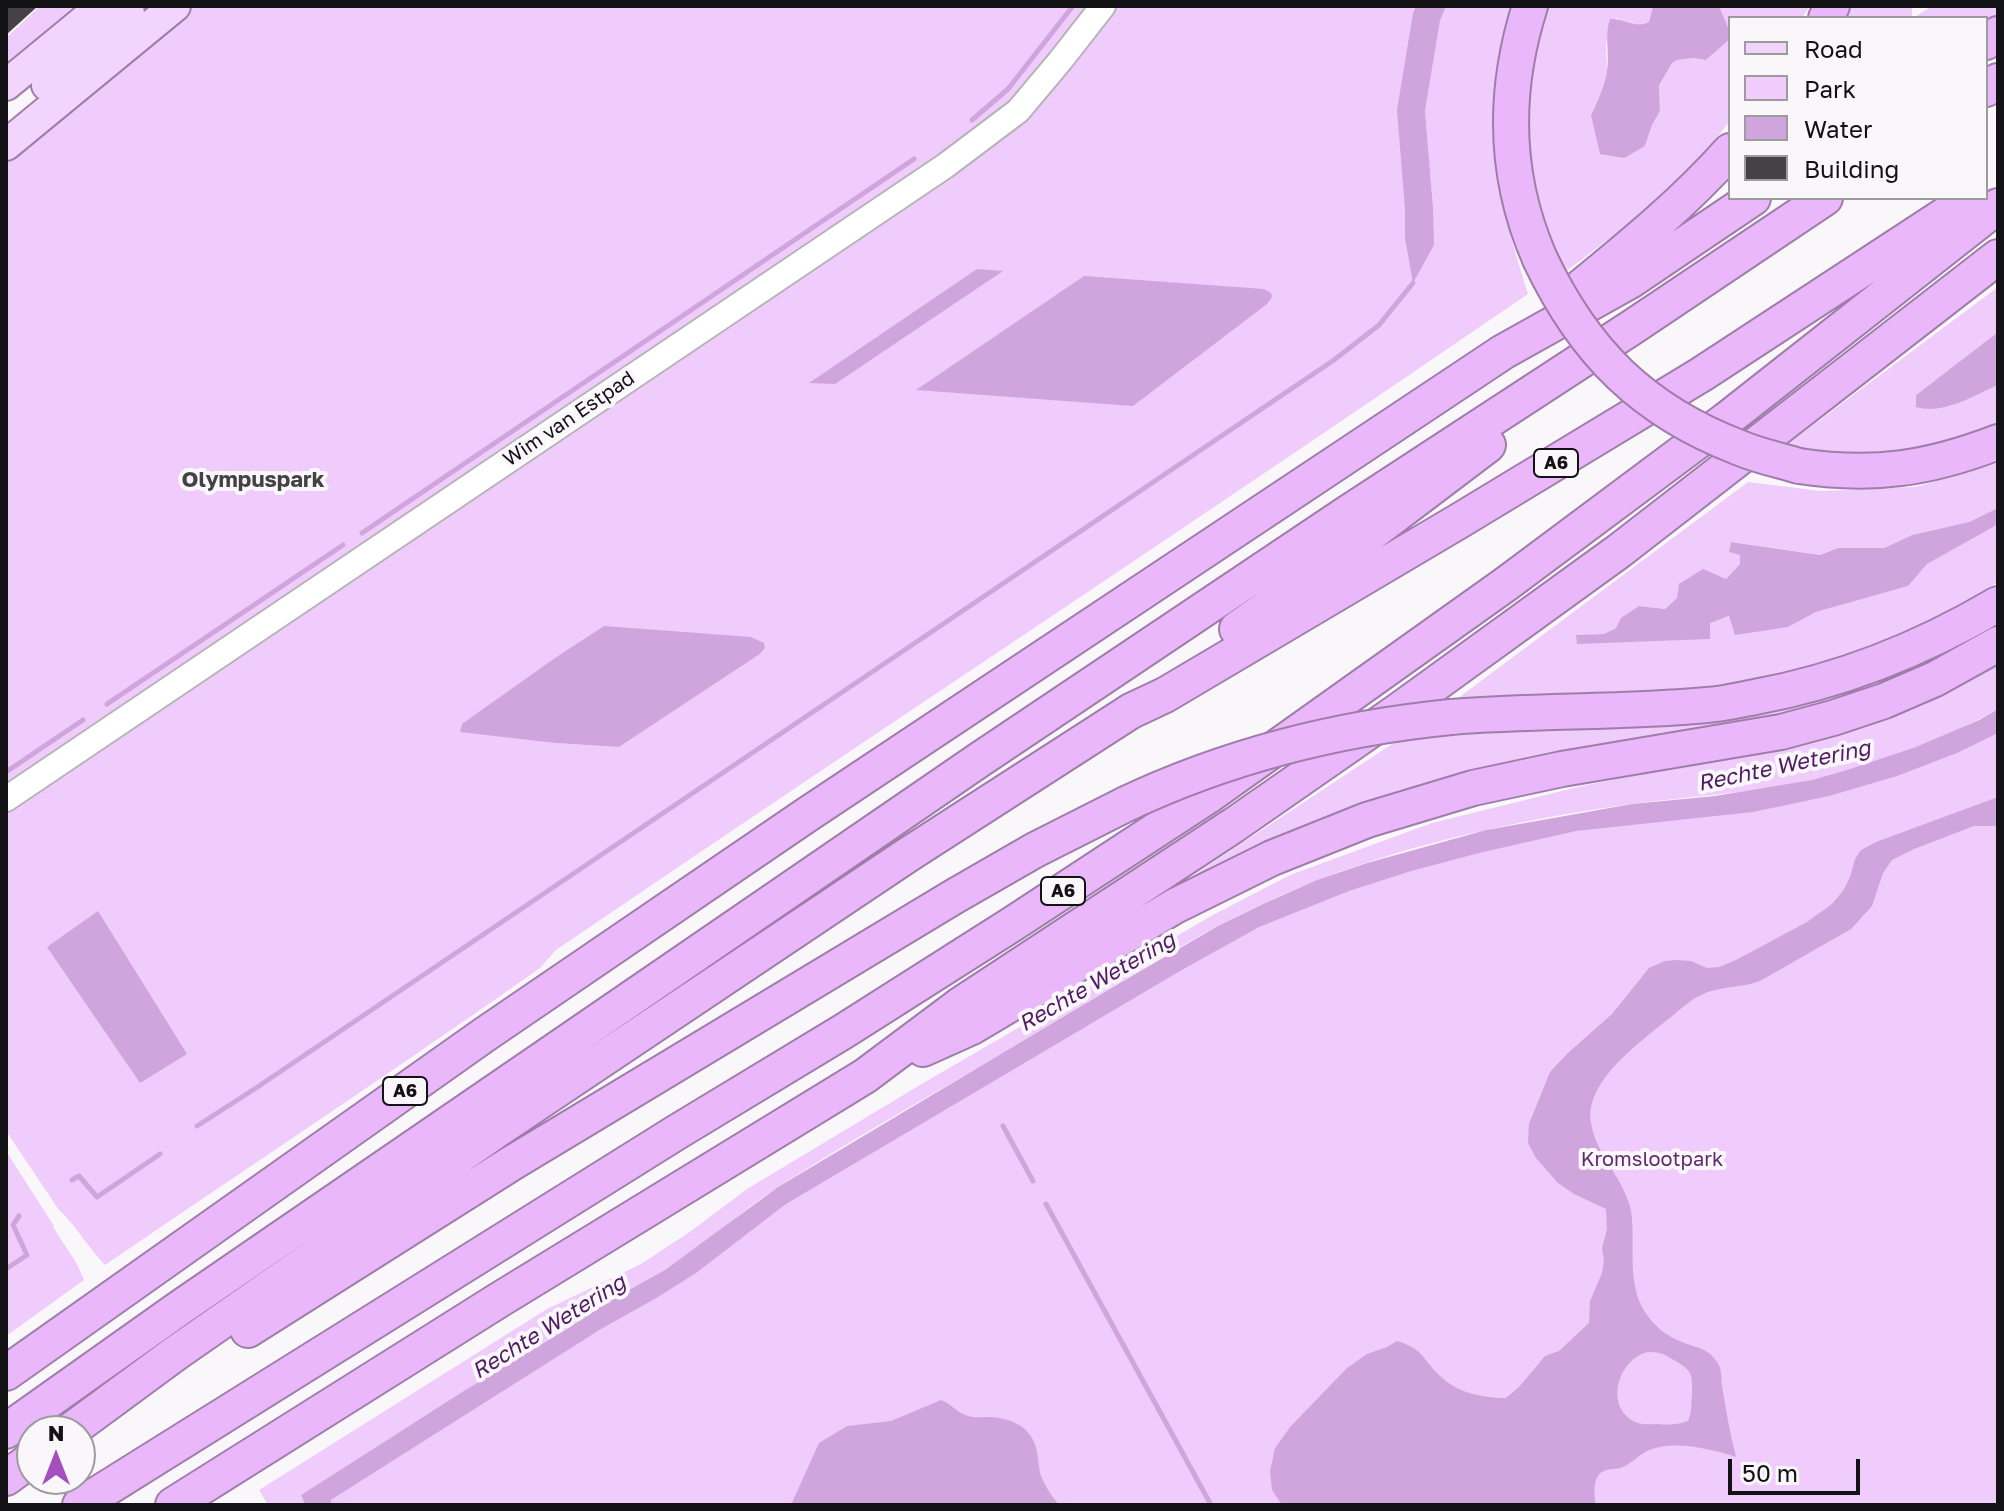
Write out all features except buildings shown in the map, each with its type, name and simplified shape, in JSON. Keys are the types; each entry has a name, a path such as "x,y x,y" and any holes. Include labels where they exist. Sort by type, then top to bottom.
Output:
{"highway":[{"path":"1530,6 1520,44 1510,116 1516,185 1523,214 1553,288 1591,345 1615,371 1643,396 1701,432 1742,449 1799,466 1830,471 1879,471 1921,466 1998,442"},
{"name":"A6","path":"1503,352 1667,214 1728,153"},
{"name":"A6","path":"6,1373 484,1035 769,840 1503,352 1630,281 1750,200"},
{"name":"A6","path":"6,1431 181,1307 979,760 1822,200"},
{"name":"A6","path":"92,1415 494,1132 896,862 1131,711 1178,687 1689,382 1968,200"},
{"name":"A6","path":"80,1505 663,1140 844,1031 1211,794 1506,584 1726,420 1998,206"},
{"name":"A6","path":"173,1505 499,1300 865,1076 960,1005 1234,825 1631,542 1998,257"},
{"name":"A6","path":"1131,711 1157,684 1465,464 1634,326"},
{"name":"A6","path":"96,1423 512,1163 955,896 1035,850 1126,804 1219,767 1306,741 1391,724 1533,712 1710,705 1778,693 1889,659 1925,644 1998,604"},
{"name":"A6","path":"865,1076 972,1027 1175,906 1272,858 1367,820 1473,788 1562,769 1781,732 1833,718 1935,679 1998,644"}],"main road":[{"path":"6,85 120,8 123,21 6,119"},
{"path":"6,145 167,13"}],"street":[{"name":"Wim van Estpad","path":"6,799 945,166 1018,111 1103,6"},
{"path":"120,8 167,13"}],"green space":[{"path":"40,6 81,6 6,74 6,38"},
{"path":"189,6 1416,6 1413,13 1406,238 1433,207 1425,111 1440,21 1446,6 1514,6 1497,87 1494,137 1504,206 1528,294 556,950 540,968 486,1006 105,1265 59,1210 6,1131 6,157","holes":["765,648 619,747 555,743 461,731"]},
{"path":"1540,6 1653,6 1649,22 1632,24 1616,18 1606,43 1607,71 1591,115 1645,146 1660,111 1659,87 1672,63 1693,58 1706,60 1728,41 1728,123 1701,157 1626,226 1561,275 1542,232 1520,116"},
{"path":"1719,6 1810,6 1803,16 1728,16 1728,27"},
{"path":"1845,6 1912,6 1912,16 1840,16"},
{"path":"1932,6 1998,6 1998,18 1988,25 1988,16 1916,16"},
{"path":"1998,287 1998,332 1916,395 1948,407 1998,385 1998,430 1874,460 1785,446"},
{"path":"1998,463 1998,508 1969,522 1912,535 1884,548 1838,548 1820,555 1732,542 1740,555 1740,564 1726,579 1677,598 1665,609 1639,606 1616,628 1604,634 1576,635 1710,638 1710,622 1730,616 1788,627 1816,612 1907,586 1927,564 1998,523 1998,582 1947,615 1861,654 1772,678 1676,694 1454,701 1748,482 1821,491 1916,487"},
{"path":"1998,613 1998,630 1883,688 1782,719 1663,740 1162,896 1395,742 1468,728 1669,716"},
{"path":"1998,661 1998,709 1955,731 1883,760 1790,784 1593,810 1473,833 1355,866 1244,913 1138,971 812,1165 766,1195 666,1270 480,1381 301,1495 305,1505 268,1505 259,1490 547,1309 641,1264 747,1189 930,1079 1213,915 1290,875 1432,823 1582,786 1809,741"},
{"name":"Kromslootpark","path":"1998,720 1998,1505 331,1505 331,1500 517,1382 891,1127 1286,901 1453,845 1818,790"},
{"path":"6,1151 84,1280 6,1336"}],"water":[{"path":"1416,6 1446,6 1440,21 1425,111 1434,245 1413,283 1405,238 1397,110"},
{"path":"1653,6 1719,6 1728,27 1728,41 1706,60 1693,58 1672,63 1659,86 1660,111 1645,146 1624,158 1600,154 1591,115 1607,71 1610,19 1634,24 1649,22"},
{"path":"977,269 1003,271 835,384 809,383"},
{"path":"1084,276 1264,289 1272,297 1267,304 1133,406 916,390"},
{"path":"1998,332 1998,385 1947,406 1916,407 1916,395"},
{"path":"1998,508 1998,523 1927,564 1908,586 1816,612 1788,627 1735,635 1729,616 1710,623 1710,639 1577,644 1576,635 1604,634 1616,628 1621,618 1639,606 1665,609 1677,598 1679,584 1703,569 1726,579 1740,564 1740,555 1729,552 1731,542 1820,555 1838,548 1884,548 1912,535 1969,522"},
{"path":"604,626 751,637 764,643 765,648 619,747 460,732 462,724"},
{"path":"1998,709 1998,733 1897,776 1829,796 1753,812 1576,831 1483,852 1349,891 1259,927 786,1204 696,1273 601,1329 331,1500 331,1505 305,1505 301,1495 462,1392 665,1270 778,1187 1118,984 1218,926 1265,903 1317,880 1367,863 1486,830 1632,804 1715,796 1812,780 1916,747"},
{"path":"1998,797 1998,826 1974,826 1892,860 1883,873 1872,906 1851,929 1760,981 1708,992 1687,1003 1616,1065 1596,1093 1591,1108 1594,1135 1623,1188 1631,1211 1634,1276 1639,1301 1661,1330 1676,1340 1707,1352 1717,1362 1736,1457 1681,1446 1649,1450 1623,1467 1600,1473 1595,1486 1596,1505 1282,1505 1272,1490 1270,1471 1275,1448 1291,1426 1347,1368 1367,1354 1397,1341 1415,1349 1443,1379 1459,1389 1487,1397 1506,1398 1545,1356 1559,1351 1589,1323 1590,1301 1604,1261 1602,1248 1607,1229 1606,1209 1558,1183 1536,1158 1528,1143 1529,1124 1550,1072 1612,1014 1649,968 1675,960 1691,961 1707,968 1719,967 1807,922 1832,904 1843,891 1861,850","holes":["1648,1352 1666,1355 1690,1372 1692,1395 1688,1421 1640,1424 1627,1417 1620,1407 1618,1385 1622,1374 1628,1364"]},
{"path":"98,911 187,1054 140,1083 47,947"},
{"path":"941,1400 968,1416 1007,1420 1026,1430 1035,1445 1040,1473 1059,1505 791,1505 819,1443 847,1426 891,1421"}],"waterway":[{"path":"972,120 1008,89 1073,6"},
{"path":"362,533 914,159"},
{"path":"197,1126 1334,360 1379,325 1413,283"},
{"path":"107,704 343,545"},
{"path":"6,772 83,720"},
{"path":"1003,1126 1033,1181"},
{"path":"72,1180 79,1176 97,1197 160,1154"},
{"path":"1046,1204 1211,1505"},
{"path":"6,1269 27,1255 13,1225 19,1216"}],"district":[{"name":"Olympuspark","path":"253,480"}],"water label":[{"name":"Rechte Wetering","path":"1784,766"},
{"name":"Rechte Wetering","path":"1097,982"},
{"name":"Rechte Wetering","path":"549,1327"}]}
